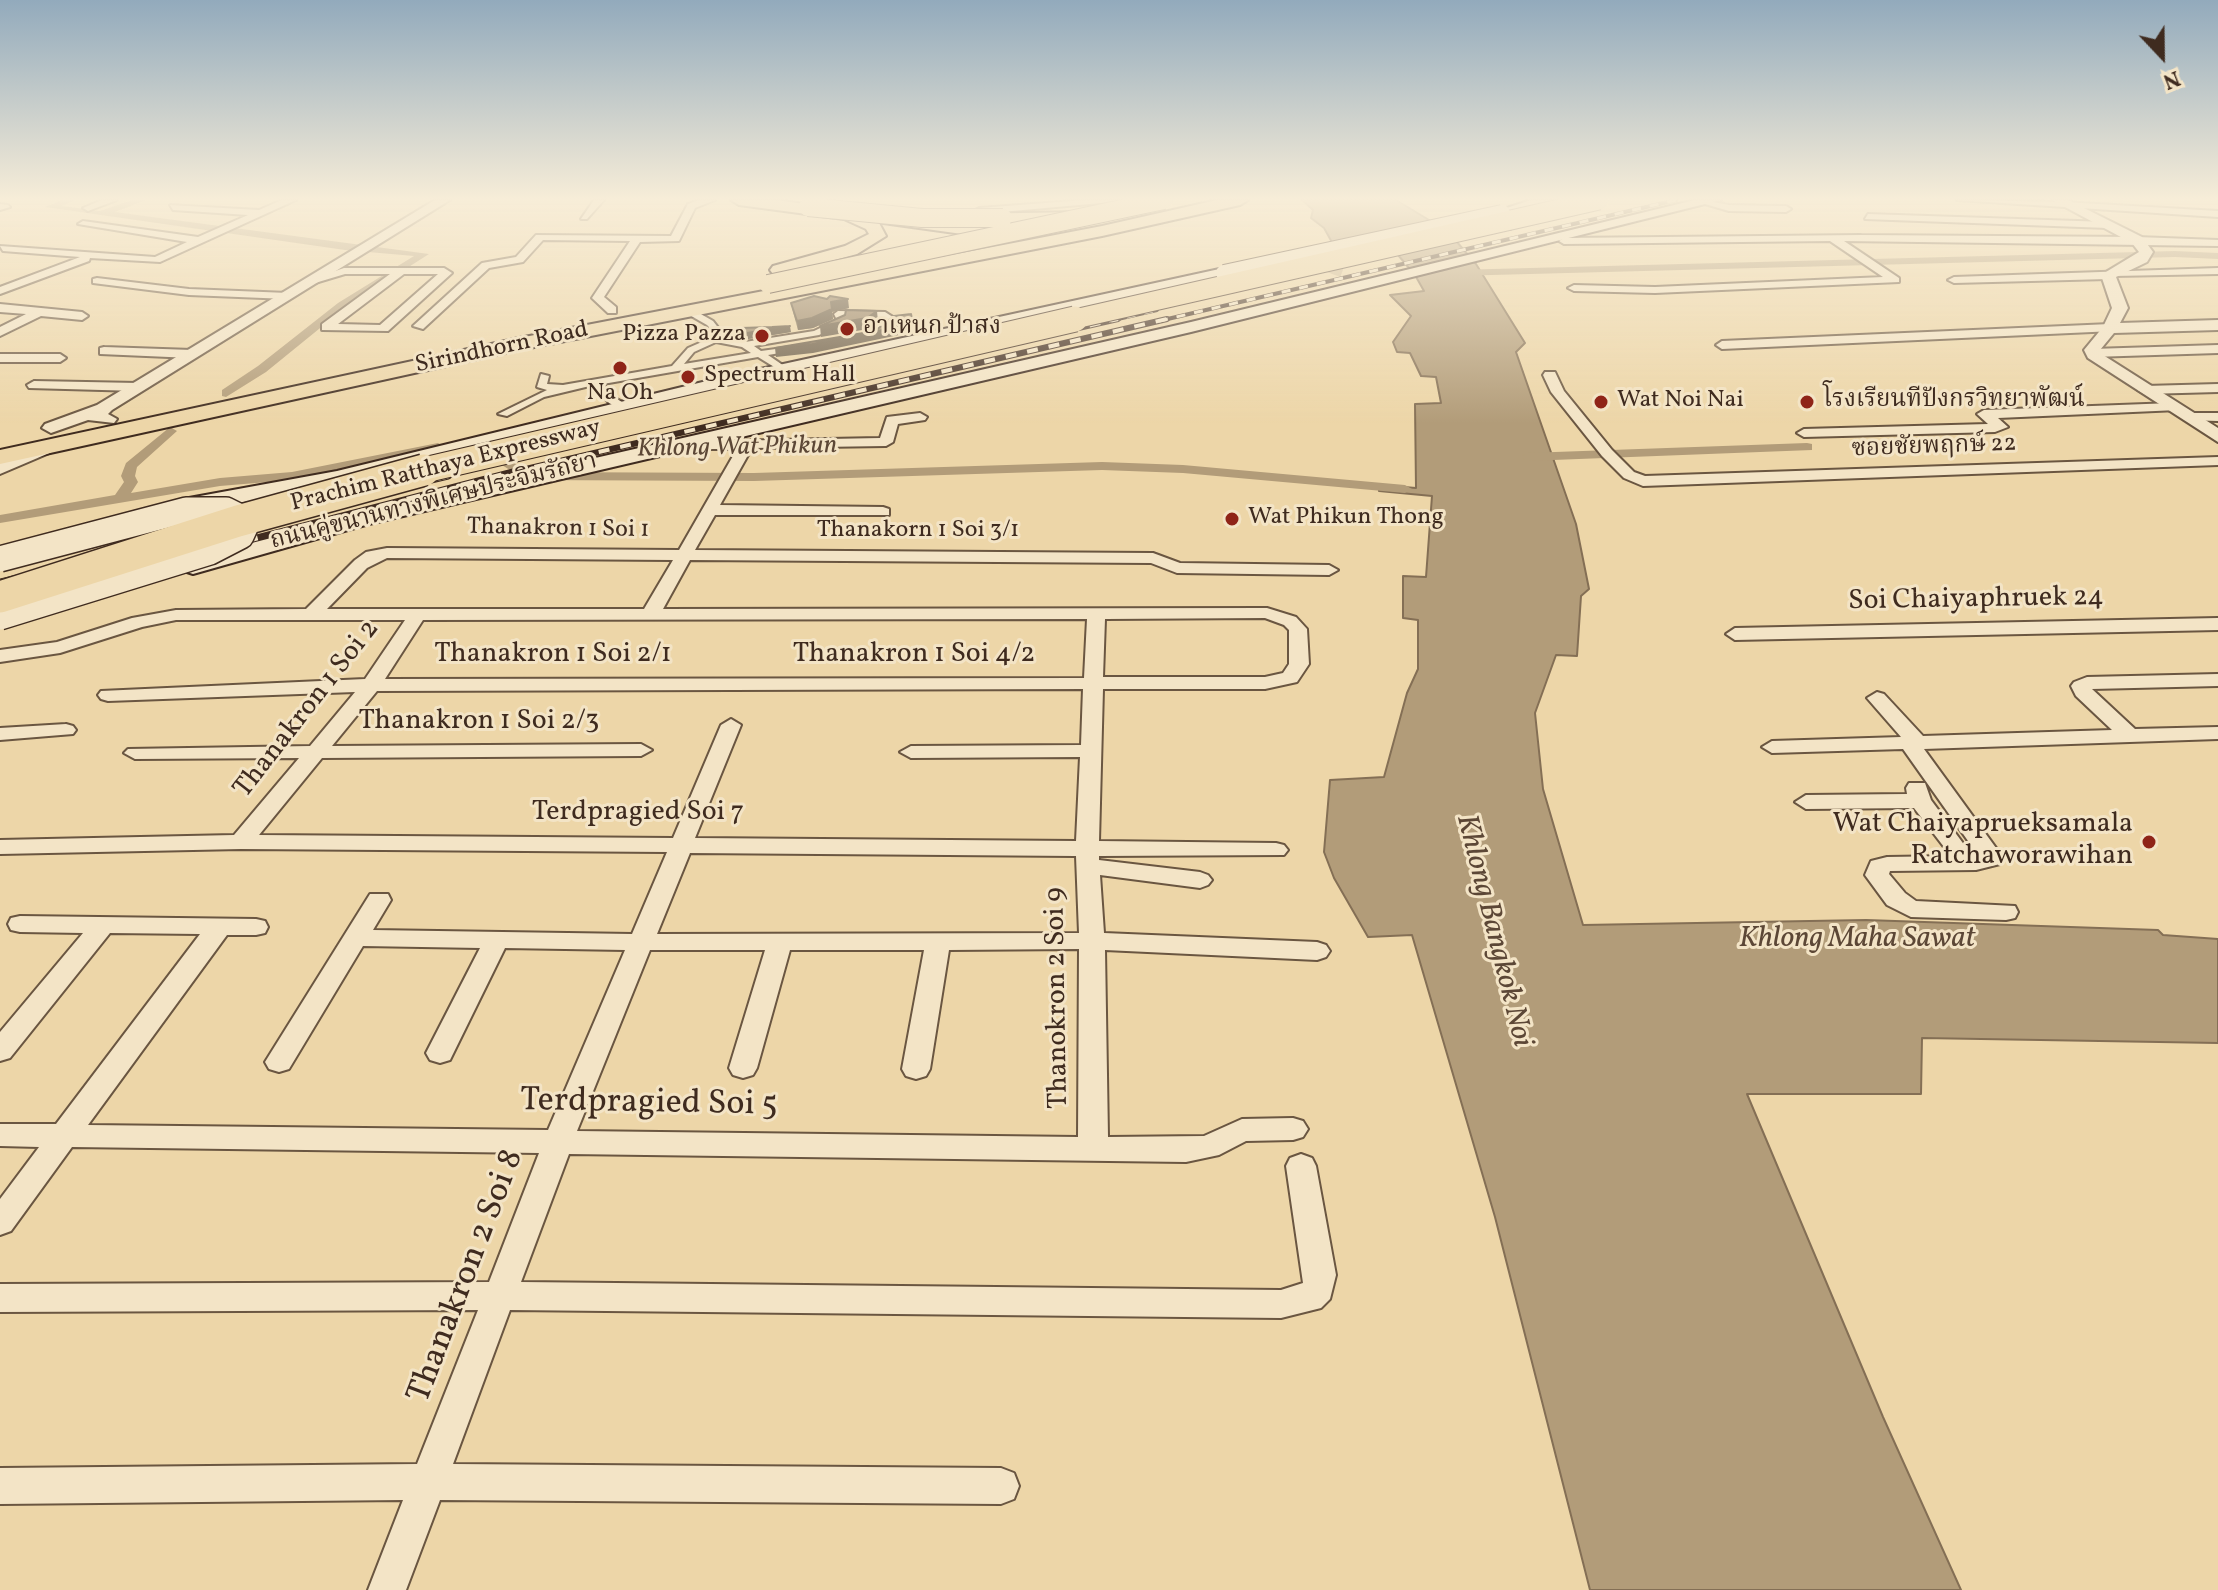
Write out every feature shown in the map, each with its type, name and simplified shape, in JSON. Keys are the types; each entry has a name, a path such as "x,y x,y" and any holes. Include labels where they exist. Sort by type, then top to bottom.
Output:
{"highway":[{"name":"Prachim Ratthaya Expressway","path":"0,583 216,515 401,466 760,381 1239,274"},
{"name":"Prachim Ratthaya Expressway","path":"0,597 224,525 411,473 1271,274"}],"main road":[{"path":"776,283 796,274"},
{"path":"776,283 808,274"},
{"path":"519,344 817,274"},
{"name":"Sirindhorn Road","path":"0,457 49,438 519,344 776,283 826,274"},
{"path":"749,277 776,283 826,274"},
{"path":"984,327 1206,274"},
{"name":"ถนนคู่ขนานทางพิเศษประจิมรัถยา","path":"0,552 151,513 337,478 623,407 1219,274"},
{"path":"1060,355 1362,279 1354,274"},
{"name":"ถนนคู่ขนานทางพิเศษประจิมรัถยา","path":"0,620 363,518 1420,274"},
{"name":"Sirindhorn Road","path":"0,445 484,343 689,311 776,283"},
{"path":"484,343 696,290"},
{"path":"0,437 49,438 106,414 167,410"},
{"path":"0,559 186,510 226,510 244,519 246,525 241,536 210,552 0,620"},
{"path":"0,610 207,562"}],"street":[{"path":"0,291 45,274"},
{"path":"106,414 138,387 324,274"},
{"path":"315,280 332,274"},
{"path":"397,274 326,329 384,328 445,274"},
{"path":"419,326 476,274"},
{"path":"612,310 598,298 614,274"},
{"path":"1574,288 1671,289 1895,280 1886,274"},
{"path":"2111,278 2115,274"},
{"path":"1954,280 2169,274"},
{"path":"2111,278 2158,286"},
{"path":"2092,353 2120,308 2111,278"},
{"path":"97,281 189,292 288,296"},
{"path":"0,308 82,316"},
{"path":"689,311 710,323 716,330 715,339"},
{"path":"0,332 37,313"},
{"path":"745,345 816,333 842,321 838,314 885,315 892,319 872,334"},
{"path":"1853,334 2218,325"},
{"path":"1722,345 1977,336 2007,330"},
{"path":"816,333 829,343"},
{"path":"674,370 691,350 715,339 745,345 784,370"},
{"path":"503,414 542,386 568,387 597,383 802,347"},
{"path":"2092,353 2218,349"},
{"path":"104,351 192,354"},
{"path":"2092,353 2101,364 2218,436"},
{"path":"0,358 60,358"},
{"name":"ซอยชัยพฤกษ์ 22","path":"1550,375 1558,392 1607,453 1629,475 1652,482 2218,461"},
{"path":"597,383 623,407"},
{"path":"34,385 138,387"},
{"path":"2145,390 2218,388"},
{"path":"1804,433 1995,428 2001,427 1984,414 2173,407"},
{"path":"670,445 886,442 892,420 920,417"},
{"path":"2190,417 2218,417"},
{"path":"0,468 49,438"},
{"path":"651,613 746,446"},
{"path":"709,510 883,512"},
{"name":"Thanakron 1 Soi 1","path":"313,613 361,564 372,556 387,553 682,555"},
{"name":"Thanakorn 1 Soi 3/1","path":"682,555 1153,558 1177,568 1329,570"},
{"path":"0,656 60,647 161,617 313,613 1096,613"},
{"name":"Thanakron 1 Soi 2","path":"241,842 371,685 419,613"},
{"name":"Thanakron 1 Soi 4/2","path":"735,683 1265,683 1290,678 1299,664 1298,629 1279,616 1096,613"},
{"name":"Thanokron 2 Soi 9","path":"1093,1147 1092,941 1088,857 1096,613"},
{"name":"Soi Chaiyaphruek 24","path":"1735,634 2218,624"},
{"path":"2130,736 2083,692 2081,686 2087,683 2218,680"},
{"name":"Thanakron 1 Soi 2/1","path":"108,695 371,685 735,683"},
{"path":"1877,698 1914,743 1992,859 1976,863 1887,864 1879,866 1877,875 1896,899 1911,909 2006,912"},
{"name":"Thanakron 2 Soi 8","path":"387,1590 559,1140 731,725"},
{"path":"0,734 66,730"},
{"path":"1772,747 2218,733"},
{"name":"Thanakron 1 Soi 2/3","path":"135,753 641,750"},
{"path":"911,752 1091,751"},
{"path":"1935,778 1917,786 1920,801 1956,850"},
{"path":"1806,802 1920,801"},
{"name":"Terdpragied Soi 7","path":"0,847 241,842 680,844 1088,857 1276,850"},
{"path":"1088,857 1200,880"},
{"path":"279,1062 379,900"},
{"path":"20,924 256,927"},
{"path":"0,1051 103,925"},
{"path":"0,1222 220,926"},
{"path":"356,938 639,942 1092,941 1317,951"},
{"path":"440,1053 498,938"},
{"path":"743,1068 780,941"},
{"path":"916,1069 938,941"},
{"name":"Terdpragied Soi 5","path":"0,1135 1186,1150 1209,1147 1242,1130 1293,1129"},
{"path":"0,1298 499,1296 1281,1304 1309,1298 1319,1289 1320,1275 1301,1166"},
{"path":"0,1486 429,1482 1001,1486"}],"water":[{"path":"1482,274 1525,343 1516,352 1576,524 1589,589 1581,596 1577,656 1556,655 1535,713 1543,789 1583,925 1866,920 2158,930 2163,935 2218,939 2218,1043 1922,1038 1921,1094 1747,1094 1883,1417 1961,1590 1590,1590 1495,1217 1412,935 1368,937 1334,878 1324,852 1330,780 1384,777 1407,693 1418,669 1418,620 1403,618 1403,576 1426,577 1432,496 1379,491 1379,485 1416,488 1415,404 1441,403 1436,377 1421,376 1410,353 1397,352 1393,342 1411,316 1390,295 1424,291 1415,275"}],"building":[{"path":"814,296 848,299 831,302 832,309 797,321 791,303"},
{"path":"846,310 877,311 867,318 820,326 845,315"},
{"path":"911,314 913,324 812,344 775,348 875,331 894,316"},
{"path":"790,326 747,333 741,328 772,327"}],"waterway":[{"path":"226,393 262,369 342,305 392,274"},
{"path":"120,499 131,482 128,476 131,466 170,431"},
{"name":"Khlong Wat Phikun","path":"120,499 220,482 292,476 438,447"},
{"path":"1527,457 1807,447"},
{"name":"Khlong Wat Phikun","path":"486,449 526,476 571,478 754,477 1102,466 1183,469 1405,489"},
{"name":"Khlong Wat Phikun","path":"0,519 120,499"}],"railway":[{"path":"1159,321 1359,274"},
{"path":"1109,321 1157,310"},
{"path":"446,472 1118,319"},
{"path":"515,471 1167,319"},
{"path":"436,474 454,470"},
{"path":"515,471 521,470"},
{"path":"0,604 515,471"},
{"path":"0,582 448,476"}],"place":[{"name":"อาเหนก ป้าสง","path":"847,329"},
{"name":"Pizza Pazza","path":"762,336"},
{"name":"Na Oh","path":"620,368"},
{"name":"Spectrum Hall","path":"688,377"},
{"name":"Wat Noi Nai","path":"1601,402"},
{"name":"โรงเรียนทีปังกรวิทยาพัฒน์","path":"1807,402"},
{"name":"Wat Phikun Thong","path":"1232,519"},
{"name":"Wat Chaiyaprueksamala Ratchaworawihan","path":"2149,842"}],"water label":[{"name":"Khlong Bangkok Noi","path":"1492,931"},
{"name":"Khlong Maha Sawat","path":"1857,940"}]}
